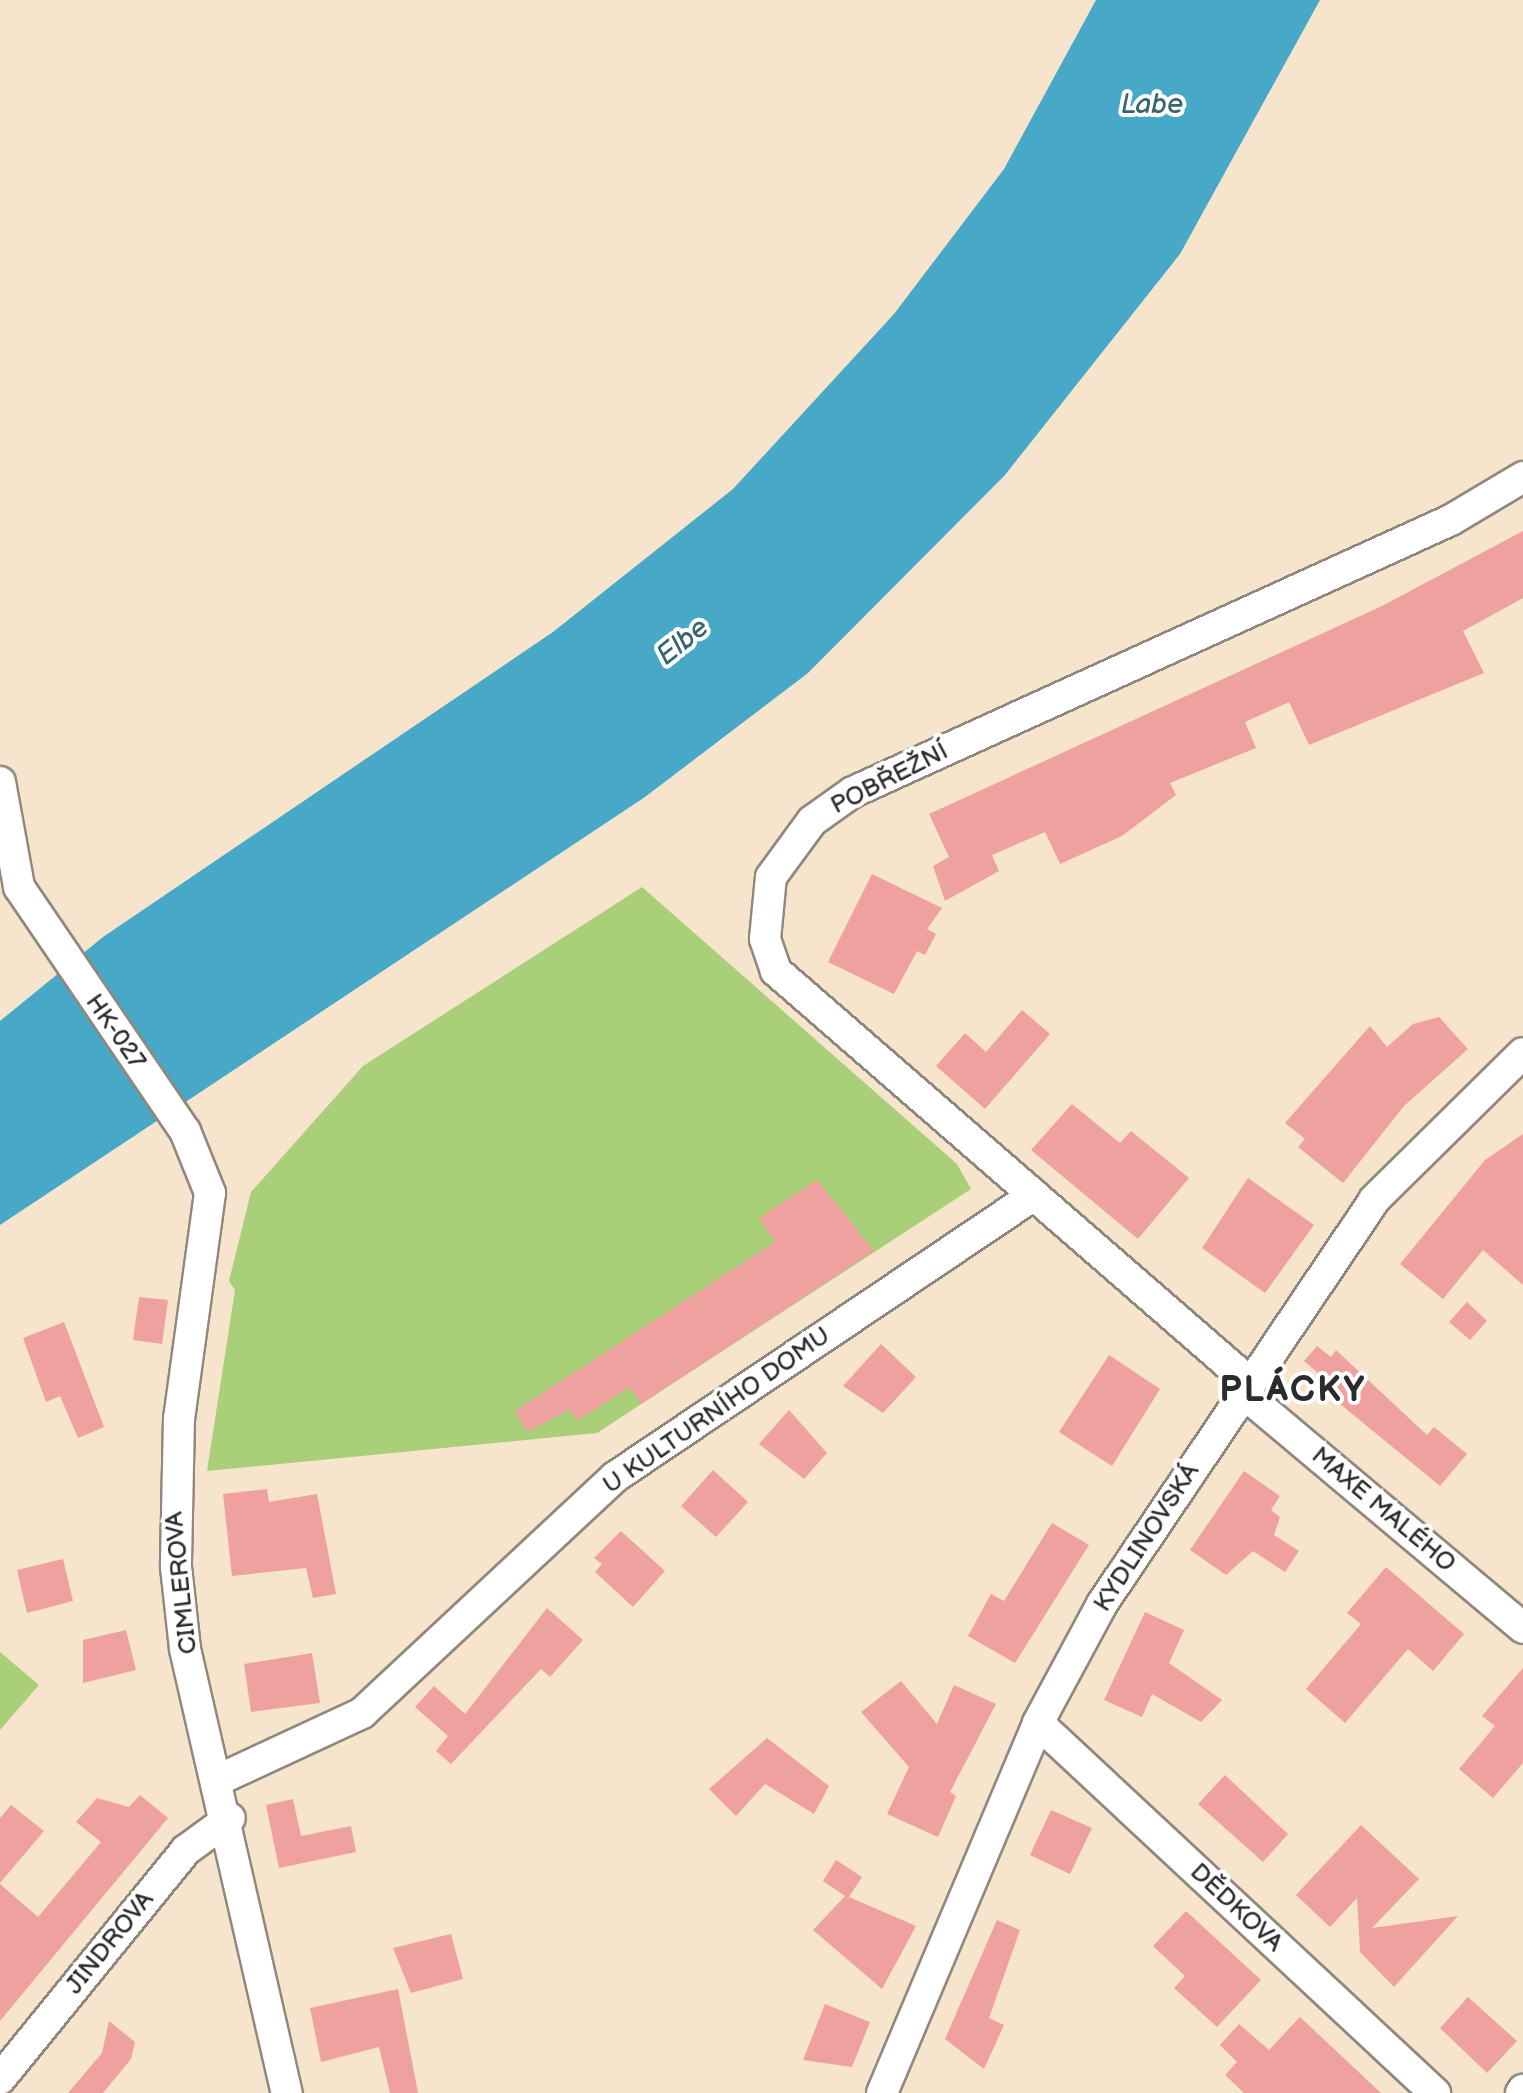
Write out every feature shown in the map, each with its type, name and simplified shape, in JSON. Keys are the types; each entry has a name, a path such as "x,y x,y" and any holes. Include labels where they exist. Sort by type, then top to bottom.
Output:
{"street":[{"name":"POBŘEŽNÍ","path":"1245,1387 1034,1195 776,971 765,908 786,852 853,792 1451,520 1523,478"},
{"name":"HK-027","path":"0,782 19,886 46,933 184,1131"},
{"name":"KYDLINOVSKÁ","path":"882,2093 1038,1723 1102,1604 1374,1200 1523,1053"},
{"name":"CIMLEROVA","path":"184,1131 213,1214 179,1418 176,1567 186,1649 230,1818 287,2093"},
{"name":"U KULTURNÍHO DOMU","path":"220,1779 362,1713 615,1477 1034,1195"},
{"name":"MAXE MALÉHO","path":"1245,1387 1523,1628"},
{"name":"DĚDKOVA","path":"1038,1723 1435,2093"},
{"name":"JINDROVA","path":"0,2078 186,1850 230,1818"}],"green space":[{"path":"642,887 957,1164 971,1189 597,1433 207,1471 235,1290 229,1281 251,1192 363,1066"},
{"path":"0,1652 39,1685 0,1730"}],"water":[{"name":"Labe","path":"1096,0 1320,0 1180,254 1005,475 808,673 645,797 0,1225 0,1021 103,937 553,632 733,489 894,314 1004,169"}],"building":[{"path":"1523,531 1523,598 1463,631 1484,673 1309,745 1289,702 1245,722 1256,748 1170,783 1176,795 1122,836 1060,864 1045,832 992,855 999,871 945,901 933,866 949,857 929,814 1382,606"},
{"path":"872,874 942,908 927,929 936,934 925,955 917,951 894,994 828,962"},
{"path":"1022,1010 1050,1034 985,1109 936,1066 965,1033 986,1052"},
{"path":"1439,1017 1468,1049 1404,1106 1343,1183 1298,1147 1305,1139 1285,1123 1370,1026 1387,1047 1413,1024"},
{"path":"1072,1104 1120,1143 1131,1131 1189,1178 1138,1239 1031,1150"},
{"path":"1523,1134 1523,1285 1483,1250 1443,1299 1400,1264 1485,1160"},
{"path":"1248,1178 1314,1225 1265,1293 1202,1248"},
{"path":"817,1180 874,1251 641,1404 630,1387 577,1421 570,1409 527,1432 515,1411 775,1242 759,1218"},
{"path":"139,1297 168,1300 162,1344 133,1340"},
{"path":"1467,1302 1487,1321 1470,1340 1449,1322"},
{"path":"64,1322 104,1427 78,1438 60,1396 46,1402 23,1338"},
{"path":"881,1344 916,1377 883,1413 843,1386"},
{"path":"1317,1346 1331,1357 1336,1350 1427,1435 1434,1427 1467,1454 1440,1486 1312,1381 1318,1373 1304,1361"},
{"path":"1109,1355 1160,1389 1112,1466 1059,1432"},
{"path":"789,1410 827,1453 804,1479 759,1444"},
{"path":"713,1470 748,1502 716,1537 681,1506"},
{"path":"1244,1471 1280,1496 1271,1510 1280,1517 1274,1535 1299,1551 1285,1572 1253,1551 1226,1575 1190,1550"},
{"path":"267,1489 269,1502 317,1494 336,1594 313,1598 306,1568 232,1576 223,1494"},
{"path":"1052,1523 1089,1545 1015,1663 968,1636 991,1594 1004,1601"},
{"path":"621,1531 665,1571 633,1607 595,1572 602,1564 594,1558"},
{"path":"63,1559 73,1601 27,1613 17,1570"},
{"path":"1386,1567 1464,1634 1433,1671 1408,1649 1345,1723 1306,1689 1361,1624 1347,1613"},
{"path":"547,1608 583,1640 550,1677 541,1669 451,1764 436,1751 448,1736 415,1707 434,1686 465,1714"},
{"path":"1145,1612 1184,1630 1169,1663 1222,1700 1201,1722 1152,1694 1142,1717 1104,1700"},
{"path":"126,1630 136,1670 83,1683 83,1640"},
{"path":"312,1653 320,1703 251,1712 244,1664"},
{"path":"1523,1668 1523,1763 1493,1798 1459,1769 1495,1726 1482,1716"},
{"path":"901,1681 937,1724 954,1685 996,1704 950,1792 956,1796 938,1837 887,1814 909,1767 861,1712"},
{"path":"767,1738 829,1786 814,1814 765,1784 736,1816 709,1789"},
{"path":"1225,1775 1288,1834 1263,1862 1198,1804"},
{"path":"140,1795 168,1818 0,2021 0,1884 38,1917 101,1842 76,1822 97,1798 129,1807"},
{"path":"293,1799 301,1836 351,1826 356,1852 279,1868 266,1805"},
{"path":"11,1805 44,1831 0,1883 0,1818"},
{"path":"1051,1810 1092,1828 1070,1874 1030,1855"},
{"path":"1361,1825 1419,1879 1372,1928 1458,1916 1394,1987 1360,1952 1357,1898 1330,1927 1296,1895"},
{"path":"836,1860 862,1877 849,1897 916,1926 882,1989 813,1930 845,1896 823,1881"},
{"path":"1186,1911 1261,1980 1217,2027 1174,1988 1185,1976 1153,1946"},
{"path":"997,1920 1020,1930 989,2018 1004,2025 984,2069 945,2039"},
{"path":"451,1934 463,1979 411,1993 393,1948"},
{"path":"398,1989 418,2093 390,2093 379,2047 321,2062 310,2008"},
{"path":"1468,1997 1517,2041 1487,2073 1440,2028"},
{"path":"825,2004 870,2022 852,2067 803,2060"},
{"path":"1300,2017 1381,2093 1244,2093 1225,2075 1237,2062 1220,2045 1239,2024 1269,2050"},
{"path":"109,2021 135,2042 131,2059 103,2093 68,2093 102,2053"}],"district":[{"name":"PLÁCKY","path":"1293,1391"}],"water label":[{"name":"Elbe","path":"683,642"}]}
